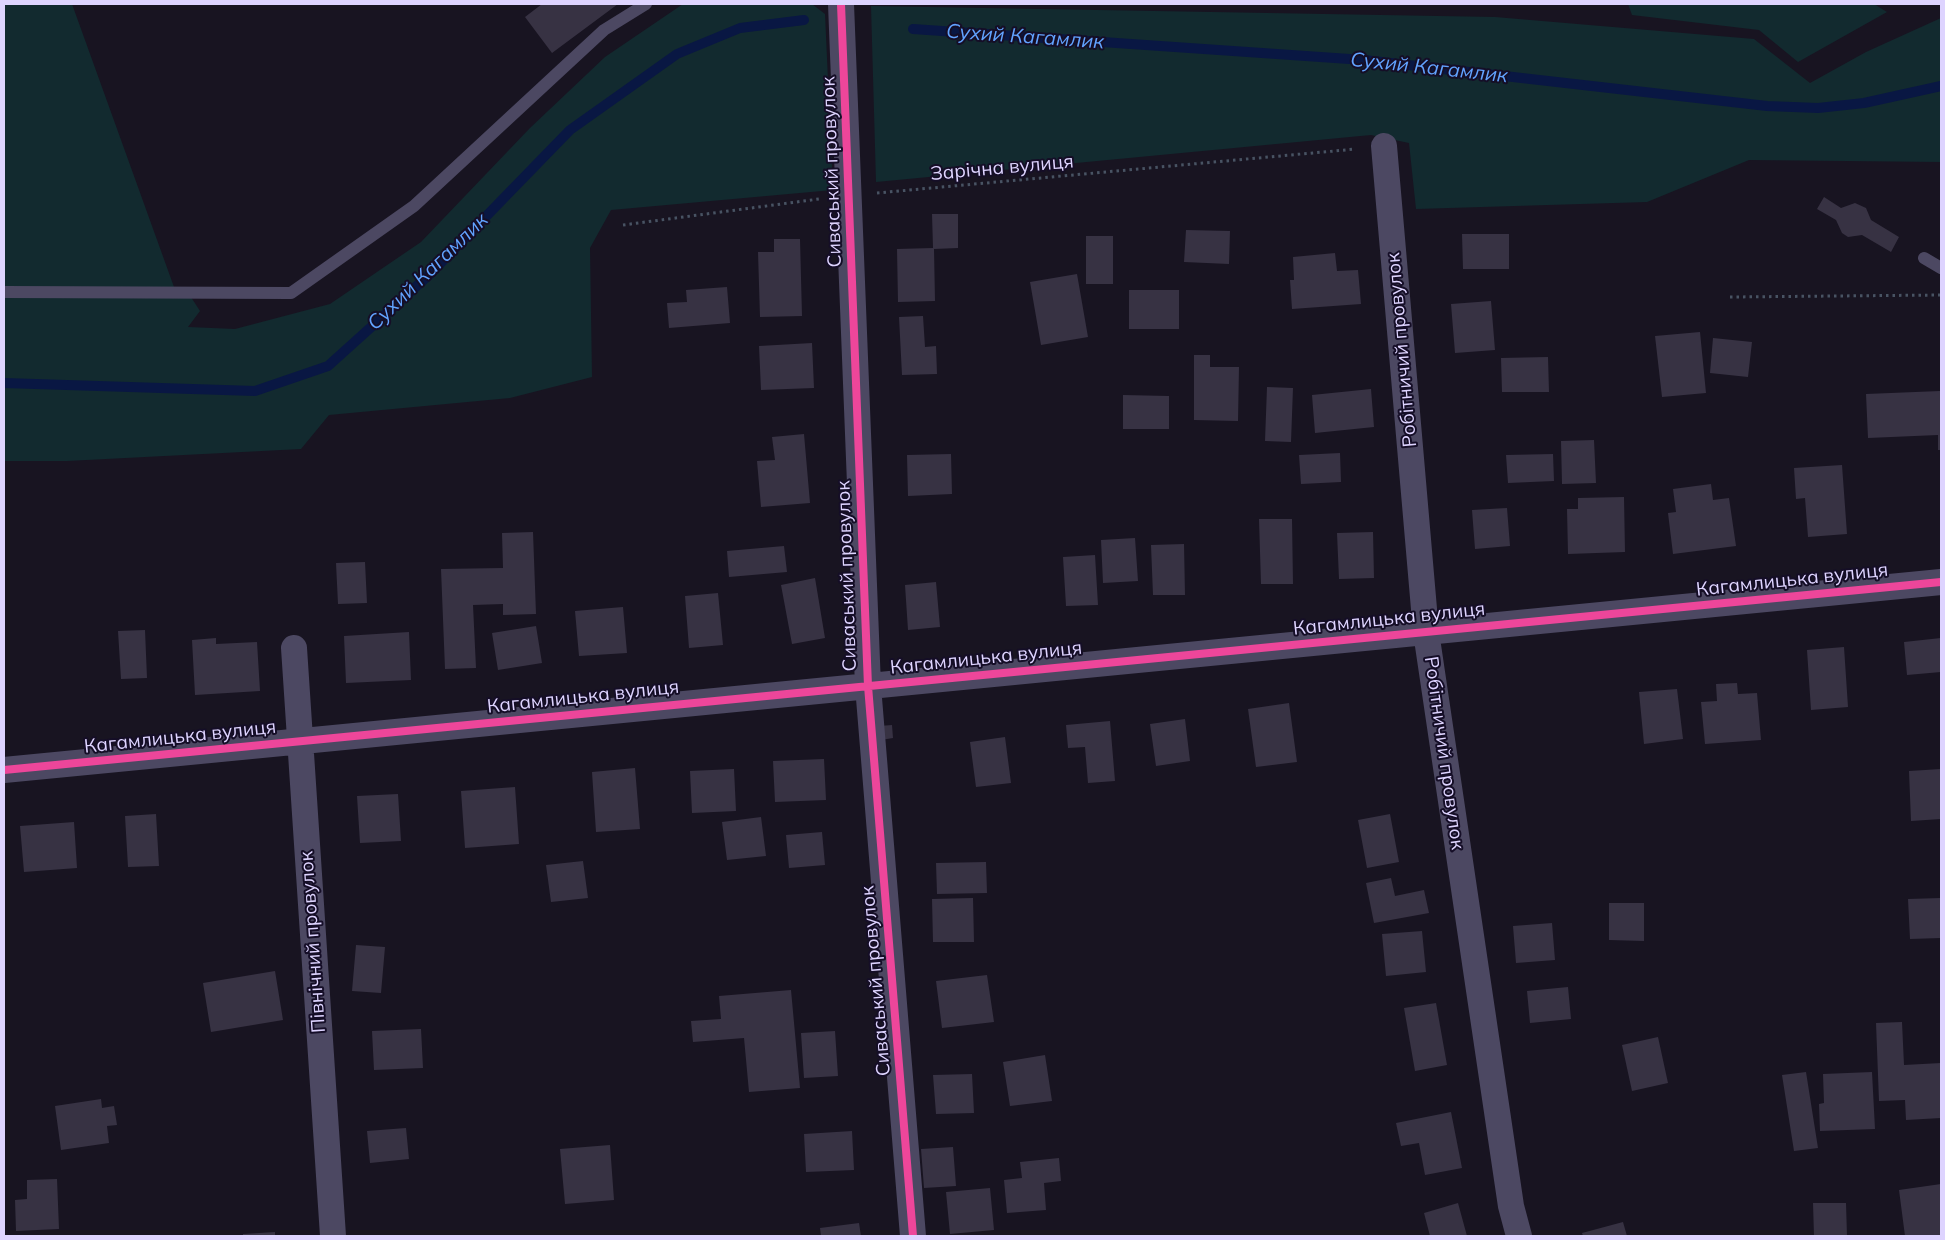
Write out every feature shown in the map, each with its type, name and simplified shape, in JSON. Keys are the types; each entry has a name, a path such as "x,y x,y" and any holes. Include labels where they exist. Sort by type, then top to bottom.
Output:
{"street":[{"name":"Сиваський провулок","path":"841,4 868,686 914,1236"},
{"name":"Робітничий провулок","path":"1384,146 1426,632 1511,1206 1518,1236"},
{"name":"Кагамлицька вулиця","path":"4,770 1941,582"},
{"name":"Північний провулок","path":"294,648 333,1236"}],"lane":[{"path":"4,292 291,293 414,206 604,30 646,4"},
{"path":"1924,258 1941,268"}],"path":[{"path":"1730,297 1941,295"}],"green space":[{"path":"4,4 72,4 174,287 189,294 200,311 188,327 235,329 330,304 421,242 530,128 605,57 683,4 812,4 825,14 833,190 611,210 590,248 592,377 510,398 329,415 301,449 67,461 4,461"},
{"path":"1628,4 1874,4 1887,12 1798,62 1759,30 1632,15"},
{"path":"871,6 1495,17 1754,39 1810,83 1866,52 1941,18 1941,162 1749,160 1647,202 1416,209 1409,143 1371,135 876,182"}],"building":[{"path":"542,4 618,4 552,53 525,17"},
{"path":"1824,197 1841,208 1855,203 1866,208 1871,220 1899,237 1891,252 1862,235 1848,237 1842,233 1836,220 1817,209"},
{"path":"932,214 958,214 958,248 934,249 935,301 898,302 897,249 933,248"},
{"path":"1186,230 1230,231 1229,264 1184,262"},
{"path":"1462,234 1509,234 1509,269 1463,269"},
{"path":"1086,236 1113,236 1113,284 1086,284"},
{"path":"774,239 800,239 802,316 760,317 758,252 774,252"},
{"path":"1335,253 1337,271 1358,270 1361,304 1292,309 1290,280 1294,280 1293,257"},
{"path":"1077,274 1088,337 1041,345 1030,282"},
{"path":"727,287 730,323 669,328 667,303 687,302 686,290"},
{"path":"1129,290 1179,290 1179,329 1129,329"},
{"path":"1491,301 1495,350 1455,353 1451,304"},
{"path":"923,316 925,347 936,346 937,374 902,375 899,317"},
{"path":"1700,332 1706,393 1662,397 1655,336"},
{"path":"1713,338 1752,342 1748,377 1710,373"},
{"path":"812,343 814,388 761,390 759,346"},
{"path":"1194,355 1210,355 1210,367 1239,367 1238,421 1194,420"},
{"path":"1548,357 1549,392 1502,392 1501,358"},
{"path":"1267,387 1293,388 1291,442 1265,441"},
{"path":"1371,389 1374,427 1315,433 1312,395"},
{"path":"1940,391 1941,450 1938,450 1938,435 1868,438 1866,394"},
{"path":"1123,395 1169,396 1169,429 1123,429"},
{"path":"804,434 810,503 761,507 757,461 775,460 772,437"},
{"path":"1594,440 1596,483 1562,484 1561,441"},
{"path":"1340,453 1341,482 1301,484 1299,455"},
{"path":"951,454 952,494 908,496 907,455"},
{"path":"1553,454 1554,481 1508,483 1506,455"},
{"path":"1842,465 1847,534 1808,537 1805,498 1796,499 1794,468"},
{"path":"1711,484 1713,500 1729,498 1736,546 1673,554 1668,513 1676,512 1673,489"},
{"path":"1624,497 1625,552 1568,554 1567,509 1578,509 1578,498"},
{"path":"1507,508 1510,546 1475,549 1472,510"},
{"path":"1259,519 1292,519 1293,584 1261,584"},
{"path":"533,532 536,614 503,615 503,604 473,605 476,668 445,669 441,569 503,568 502,533"},
{"path":"1373,532 1374,578 1339,579 1337,533"},
{"path":"1135,538 1138,581 1103,583 1101,540"},
{"path":"1184,544 1185,595 1153,595 1151,545"},
{"path":"784,546 787,572 729,577 727,551"},
{"path":"1095,555 1098,605 1066,606 1063,557"},
{"path":"365,562 367,603 338,604 336,563"},
{"path":"815,578 825,638 792,644 781,585"},
{"path":"936,582 940,627 908,630 905,585"},
{"path":"718,593 723,645 689,648 685,596"},
{"path":"623,607 627,653 579,656 575,611"},
{"path":"536,626 542,663 498,670 492,633"},
{"path":"145,630 147,678 121,679 118,631"},
{"path":"409,632 411,680 346,683 344,636"},
{"path":"216,638 216,644 257,642 260,691 195,695 192,640"},
{"path":"1941,638 1941,672 1907,675 1904,642"},
{"path":"1844,647 1848,707 1811,710 1807,650"},
{"path":"1737,683 1738,694 1757,693 1761,740 1705,744 1701,702 1717,701 1716,684"},
{"path":"1677,689 1683,739 1644,744 1639,692"},
{"path":"1289,703 1297,762 1256,767 1248,709"},
{"path":"1185,719 1190,761 1156,766 1150,724"},
{"path":"1110,721 1115,781 1088,783 1085,747 1068,748 1066,725"},
{"path":"892,725 893,738 881,740 879,726"},
{"path":"1005,737 1011,783 976,787 970,742"},
{"path":"824,759 826,800 775,802 773,761"},
{"path":"635,768 640,829 596,832 592,772"},
{"path":"734,769 736,811 692,813 690,771"},
{"path":"1941,769 1941,819 1911,821 1909,771"},
{"path":"515,787 519,844 465,848 461,791"},
{"path":"398,794 401,841 360,843 357,796"},
{"path":"156,814 159,866 128,867 125,816"},
{"path":"1390,814 1399,862 1367,868 1358,820"},
{"path":"761,817 766,856 727,860 722,822"},
{"path":"74,822 77,868 24,872 20,826"},
{"path":"822,832 825,865 789,868 786,835"},
{"path":"583,861 588,898 551,902 546,865"},
{"path":"986,862 987,893 937,894 936,863"},
{"path":"1391,878 1395,896 1424,890 1429,913 1374,923 1366,883"},
{"path":"973,898 974,942 933,942 932,899"},
{"path":"1941,898 1941,938 1910,939 1908,899"},
{"path":"1609,903 1644,903 1644,941 1609,940"},
{"path":"1552,923 1555,960 1516,963 1513,926"},
{"path":"1422,931 1426,972 1386,976 1382,934"},
{"path":"356,945 385,947 381,993 352,991"},
{"path":"275,971 283,1020 211,1032 203,983"},
{"path":"987,975 994,1022 942,1028 936,981"},
{"path":"1568,987 1571,1019 1530,1023 1527,991"},
{"path":"791,990 800,1088 749,1092 744,1038 693,1042 691,1021 721,1019 719,996"},
{"path":"1436,1003 1447,1065 1415,1071 1404,1008"},
{"path":"1902,1022 1904,1065 1941,1063 1941,1118 1906,1120 1905,1100 1879,1101 1876,1023"},
{"path":"421,1029 423,1068 374,1070 372,1031"},
{"path":"835,1031 838,1076 804,1078 801,1033"},
{"path":"1658,1037 1668,1083 1632,1091 1622,1045"},
{"path":"1045,1055 1052,1101 1010,1106 1003,1062"},
{"path":"1806,1072 1818,1148 1794,1151 1782,1075"},
{"path":"1872,1072 1875,1129 1820,1131 1819,1104 1824,1103 1823,1074"},
{"path":"972,1074 974,1113 936,1114 933,1075"},
{"path":"101,1099 102,1108 114,1106 117,1125 107,1126 109,1143 61,1150 55,1106"},
{"path":"1451,1112 1462,1168 1425,1175 1419,1143 1401,1146 1396,1123"},
{"path":"406,1128 409,1159 370,1163 367,1131"},
{"path":"852,1131 854,1170 806,1172 804,1134"},
{"path":"610,1145 614,1200 565,1204 560,1149"},
{"path":"953,1147 956,1186 924,1188 921,1149"},
{"path":"1059,1158 1061,1181 1044,1183 1046,1210 1007,1213 1004,1180 1022,1178 1020,1162"},
{"path":"57,1179 59,1229 16,1231 15,1200 27,1199 27,1180"},
{"path":"1941,1184 1941,1236 1905,1236 1899,1190"},
{"path":"990,1188 994,1230 950,1234 946,1192"},
{"path":"1458,1203 1467,1236 1430,1236 1424,1213"},
{"path":"1813,1203 1846,1203 1847,1236 1814,1236"},
{"path":"1623,1222 1627,1236 1583,1236 1582,1233"},
{"path":"859,1223 861,1236 821,1236 820,1228"},
{"path":"275,1232 275,1236 243,1236 243,1234"}],"waterway":[{"name":"Сухий Кагамлик","path":"4,383 255,391 328,366 430,274 570,130 677,54 740,28 804,20"},
{"name":"Сухий Кагамлик","path":"913,29 1364,60 1767,106 1818,108 1864,103 1941,86"}],"cycle path":[{"path":"841,4 868,686 913,1236"},
{"path":"4,770 1941,582"}]}
